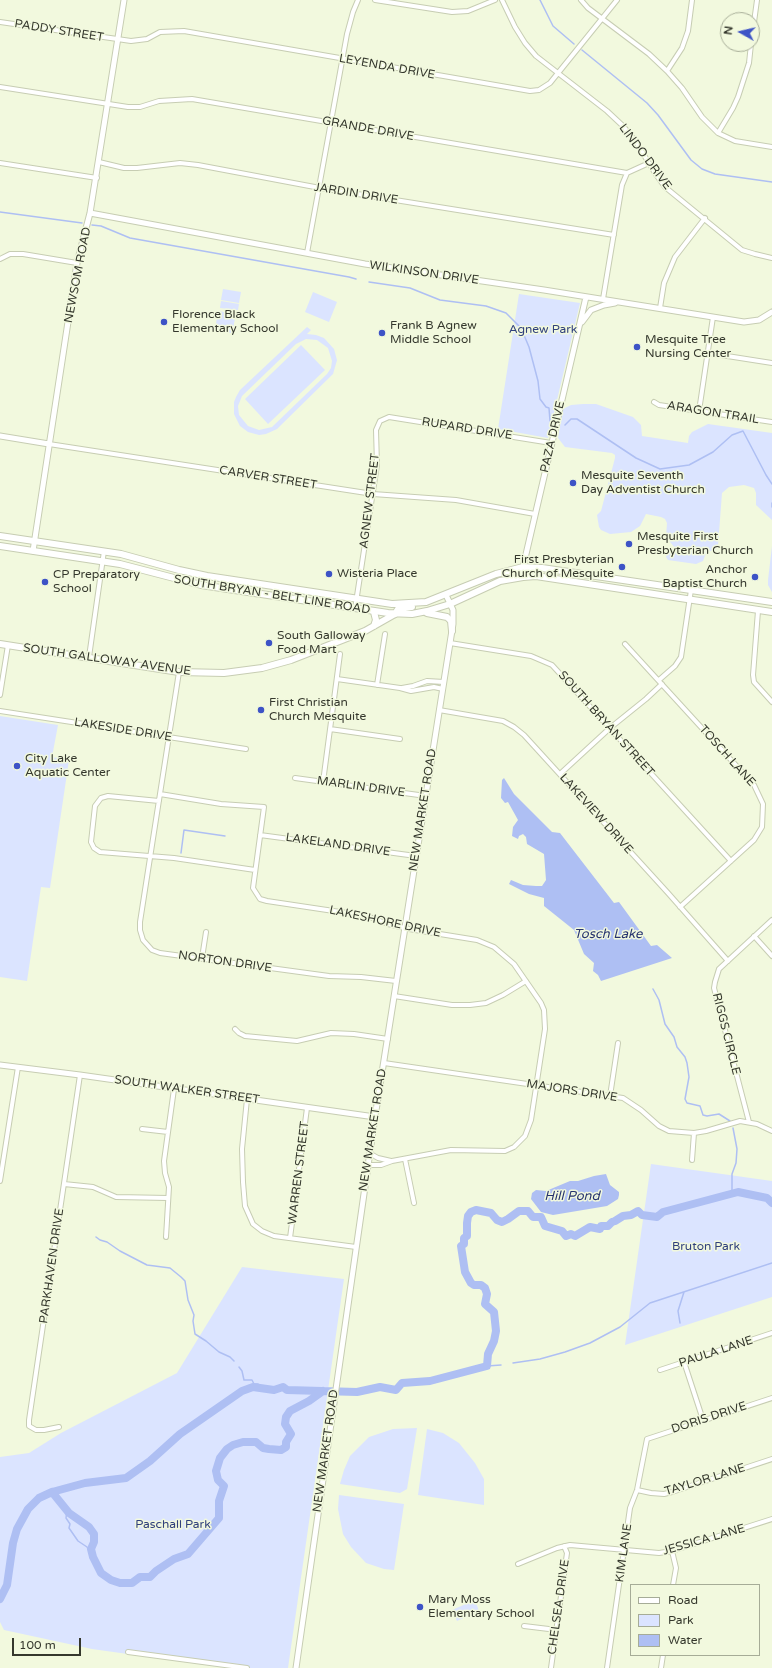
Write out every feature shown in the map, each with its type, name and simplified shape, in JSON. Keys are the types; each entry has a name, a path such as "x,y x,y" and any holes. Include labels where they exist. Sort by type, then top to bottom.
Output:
{"main road":[{"name":"SOUTH BRYAN - BELT LINE ROAD","path":"0,536 136,557 194,574 392,604 426,602 496,574 523,567 587,574 772,602"},
{"name":"SOUTH BRYAN - BELT LINE ROAD","path":"0,546 132,566 201,586 395,614 419,613 450,604 500,581 536,576 772,612"},
{"path":"586,584 587,574"},
{"path":"617,589 619,579"},
{"path":"300,601 302,591"},
{"path":"737,607 739,597"},
{"name":"SOUTH GALLOWAY AVENUE","path":"0,644 179,672 224,673 276,665 340,642 374,626 395,614 398,609 420,605 426,602"},
{"path":"374,612 376,620 374,626"},
{"path":"419,613 447,617 451,622 452,632"}],"street":[{"name":"NEWSOM ROAD","path":"34,551 49,444 78,263 90,213 99,162 124,0"},
{"path":"307,253 343,60 353,12 358,0"},
{"path":"375,0 452,12 468,11 495,0"},
{"name":"LINDO DRIVE","path":"502,0 515,27 536,56 607,111 623,126 636,142 665,187 705,218 742,250 772,258"},
{"path":"581,0 602,19 649,54 682,88 702,117 718,133 735,141 772,147"},
{"name":"LEYENDA DRIVE","path":"118,40 138,41 147,39 160,32 173,30 530,91 539,90 545,87 617,0"},
{"path":"667,72 682,48 688,31 692,0"},
{"path":"755,12 757,0"},
{"name":"PADDY STREET","path":"0,22 118,40"},
{"path":"718,133 738,97 749,63 750,52"},
{"name":"GRANDE DRIVE","path":"0,88 108,104 140,107 159,101 192,99 627,173"},
{"name":"JARDIN DRIVE","path":"99,162 131,168 180,163 320,188 614,235"},
{"path":"0,163 96,178"},
{"path":"603,299 622,185 627,173 649,163"},
{"name":"WILKINSON DRIVE","path":"90,213 365,264 603,299 744,322 759,320 772,312"},
{"path":"660,308 664,283 675,257 705,218"},
{"path":"0,259 10,254 23,254 78,263"},
{"name":"PAZA DRIVE","path":"523,577 523,567 586,297"},
{"path":"579,328 591,310 604,305 622,302"},
{"path":"699,411 713,317"},
{"path":"708,353 772,363"},
{"name":"ARAGON TRAIL","path":"654,402 658,405 772,422"},
{"name":"RUPARD DRIVE","path":"382,419 390,417 551,443"},
{"name":"AGNEW STREET","path":"355,609 377,460 376,430 378,422 382,419"},
{"name":"CARVER STREET","path":"0,436 373,494 456,500 536,514"},
{"path":"88,657 104,551"},
{"path":"560,774 610,728 646,700 675,666 681,657 691,590"},
{"name":"NEW MARKET ROAD","path":"296,1668 375,1117 452,632 454,616 446,595"},
{"path":"758,610 753,675 754,682 772,702"},
{"path":"377,685 385,634"},
{"name":"SOUTH BRYAN STREET","path":"450,643 530,656 547,662 562,674 731,862"},
{"name":"TOSCH LANE","path":"625,644 754,785 761,798 763,818 762,827 754,840 680,907"},
{"path":"0,695 8,645"},
{"path":"323,782 340,654"},
{"name":"NORTON DRIVE","path":"179,672 140,922 140,930 143,940 152,950 329,976 361,977 396,981"},
{"path":"337,679 400,688 417,692 430,688 443,689"},
{"path":"400,688 413,686 427,680 444,682"},
{"name":"LAKEVIEW DRIVE","path":"440,710 503,721 524,735 728,961"},
{"name":"LAKESIDE DRIVE","path":"0,711 246,749"},
{"path":"330,729 400,739"},
{"name":"MARLIN DRIVE","path":"295,778 426,796"},
{"name":"LAKESHORE DRIVE","path":"160,794 221,804 264,808 253,888 260,899 367,916 388,924 405,928 465,937 488,944 502,953 514,964 536,994 544,1010 545,1029 529,1128 525,1136 514,1147 505,1151 451,1150 392,1161 380,1165 368,1165"},
{"path":"159,801 108,796 101,798 95,806 91,842 94,848 100,852 150,856 255,870"},
{"name":"LAKELAND DRIVE","path":"260,835 416,856"},
{"name":"RIGGS CIRCLE","path":"749,1122 714,988 719,969 772,920"},
{"path":"202,958 206,932"},
{"path":"754,936 772,956"},
{"path":"394,996 452,1005 470,1005 486,1003 526,981"},
{"path":"235,1029 239,1034 245,1036 297,1041 331,1033 354,1034 388,1039"},
{"path":"610,1096 618,1043"},
{"name":"MAJORS DRIVE","path":"384,1063 623,1098 642,1110 659,1126 669,1131 694,1133 706,1131 740,1120 772,1131"},
{"name":"SOUTH WALKER STREET","path":"0,1065 375,1117"},
{"path":"0,1181 18,1068"},
{"name":"PARKHAVEN DRIVE","path":"59,1427 36,1430 29,1426 29,1420 80,1075"},
{"path":"166,1237 169,1186 165,1173 164,1162 174,1089"},
{"path":"247,1099 242,1149 245,1206 253,1224 262,1232 274,1236 356,1247"},
{"name":"WARREN STREET","path":"290,1238 307,1108"},
{"path":"142,1129 168,1132"},
{"path":"692,1160 694,1133"},
{"name":"LAKESHORE DRIVE","path":"370,1153 378,1158 392,1161"},
{"path":"405,1159 414,1203"},
{"path":"64,1184 93,1187 116,1197 168,1198"},
{"name":"PAULA LANE","path":"660,1370 772,1333"},
{"path":"684,1362 703,1420"},
{"name":"DORIS DRIVE","path":"647,1438 772,1398"},
{"name":"KIM LANE","path":"607,1668 630,1508 637,1490 647,1438"},
{"name":"TAYLOR LANE","path":"637,1490 664,1494 772,1459"},
{"name":"JESSICA LANE","path":"518,1564 564,1546 576,1545 648,1553 672,1551 772,1519"},
{"name":"CHELSEA DRIVE","path":"551,1668 567,1553 564,1546"},
{"path":"672,1551 676,1568 673,1584"},
{"path":"524,1626 557,1630"},
{"path":"128,1652 247,1668"},
{"path":"661,1668 663,1656"}],"green space":[{"path":"223,289 241,292 239,303 221,300"},
{"path":"313,292 337,302 329,322 305,312"},
{"name":"Agnew Park","path":"519,294 580,303 548,438 498,429"},
{"path":"221,301 239,304 238,310 220,308"},
{"path":"218,311 236,314 232,333 215,330"},
{"path":"307,327 311,330 307,334 324,338 334,349 337,360 333,374 277,429 266,434 259,435 248,432 240,426 234,414 234,402 240,390","holes":["306,339 317,340 328,348 332,361 331,368 327,374 272,427 259,430 248,426 239,415 238,406 242,396 296,344"]},
{"path":"301,345 325,370 268,424 245,399"},
{"path":"596,404 633,417 641,425 642,436 688,443 689,436 692,432 708,424 772,433 772,520 756,505 756,493 754,488 744,485 729,487 722,493 718,546 715,551 708,551 703,561 696,564 668,560 666,557 667,553 673,551 675,548 666,537 667,523 665,519 661,517 646,514 640,526 631,532 610,534 601,530 597,515 601,511 615,455 612,453 565,447 558,438 563,409 571,405"},
{"path":"772,546 772,592 768,585 768,580"},
{"path":"0,716 58,725 52,757 69,760 50,888 41,887 27,981 0,977"},
{"name":"Bruton Park","path":"651,1164 772,1181 772,1297 625,1345"},
{"name":"Paschall Park","path":"242,1267 344,1279 288,1668 227,1668 92,1649 4,1630 0,1622 0,1457 29,1453 61,1433 177,1373"},
{"path":"417,1428 407,1489 400,1493 340,1484 350,1456 369,1437 393,1429"},
{"path":"427,1429 443,1433 459,1443 475,1463 484,1479 484,1505 418,1495"},
{"path":"339,1495 404,1504 394,1570 384,1569 366,1563 351,1547 343,1534 338,1509"},
{"path":"475,1600 479,1611 457,1621 452,1610"}],"water":[{"name":"Tosch Lake","path":"504,778 514,794 552,832 560,833 614,903 619,902 651,946 657,945 672,958 601,981 598,975 593,971 594,963 584,954 574,930 544,906 544,898 529,894 509,884 511,880 523,885 542,886 546,880 544,854 527,844 526,837 523,834 519,836 518,839 512,836 513,827 518,820 508,802 505,803 501,798 502,780"},
{"name":"Hill Pond","path":"606,1174 610,1185 619,1192 618,1199 607,1206 553,1215 541,1212 531,1199 532,1193 536,1190 546,1191 570,1181 578,1181"}],"waterway":[{"path":"540,0 553,26 574,44"},
{"path":"582,50 647,103 658,115 691,160 702,169 715,174 772,182"},
{"path":"0,212 82,223"},
{"path":"92,225 101,226 130,238 356,279"},
{"path":"369,282 410,288 440,300 486,306 506,313 521,328 529,347 538,381 540,399 546,407 549,408 550,421"},
{"path":"565,425 571,419 577,419 636,458 660,469 689,465 713,452 732,435 743,431 772,484"},
{"path":"181,853 184,830 225,836"},
{"path":"653,989 659,1000 665,1024 674,1037 677,1047 685,1057 687,1063 689,1077 685,1099 687,1103 700,1106 703,1115 707,1116 719,1114 730,1121"},
{"path":"732,1193 732,1174 736,1163 737,1149 733,1128"},
{"path":"0,1599 7,1585 13,1543 17,1529 28,1509 39,1498 52,1492 85,1483 126,1478 150,1461 180,1434 242,1391 253,1387 274,1390 283,1387 287,1390 357,1392 380,1387 396,1390 402,1383 430,1381 487,1366 488,1354 494,1341 496,1331 494,1312 485,1304 487,1294 485,1288 481,1285 474,1285 471,1283 465,1272 461,1246 464,1244 464,1238 467,1236 468,1216 471,1212 476,1210 491,1213 497,1220 502,1222 519,1211 528,1211 533,1217 541,1217 545,1226 562,1231 566,1236 571,1234 575,1236 590,1227 600,1229 601,1226 608,1226 623,1216 631,1215 638,1211 642,1215 657,1217 663,1212 738,1192 767,1198 772,1203"},
{"path":"96,1237 147,1265 170,1268 181,1277 185,1281 188,1300 194,1315 193,1321 195,1334 234,1361"},
{"path":"513,1363 540,1359 590,1343 620,1327 650,1303 772,1263"},
{"path":"680,1323 678,1311 684,1292"},
{"path":"487,1366 501,1365"},
{"path":"239,1367 242,1371 244,1380 252,1380 254,1384 258,1384 261,1388"},
{"path":"52,1492 69,1513 89,1527 94,1534 94,1542 91,1549 93,1557 101,1573 111,1580 120,1583 132,1583 140,1577 150,1577 174,1559 188,1554 219,1518 219,1501 224,1486 218,1480 216,1471 220,1458 227,1449 233,1445 243,1442 256,1442 263,1448 269,1449 281,1450 286,1447 286,1442 291,1434 285,1424 286,1417 290,1411 309,1401 323,1391"},
{"path":"67,1510 66,1518 70,1524 69,1528 78,1541 87,1547 93,1555"}],"place":[{"name":"Florence Black Elementary School","path":"164,322"},
{"name":"Frank B Agnew Middle School","path":"382,333"},
{"name":"Mesquite Tree Nursing Center","path":"637,347"},
{"name":"Mesquite Seventh Day Adventist Church","path":"573,483"},
{"name":"Mesquite First Presbyterian Church","path":"629,544"},
{"name":"First Presbyterian Church of Mesquite","path":"622,567"},
{"name":"Wisteria Place","path":"329,574"},
{"name":"Anchor Baptist Church","path":"755,577"},
{"name":"CP Preparatory School","path":"45,582"},
{"name":"South Galloway Food Mart","path":"269,643"},
{"name":"First Christian Church Mesquite","path":"261,710"},
{"name":"City Lake Aquatic Center","path":"17,766"},
{"name":"Mary Moss Elementary School","path":"420,1607"}]}
